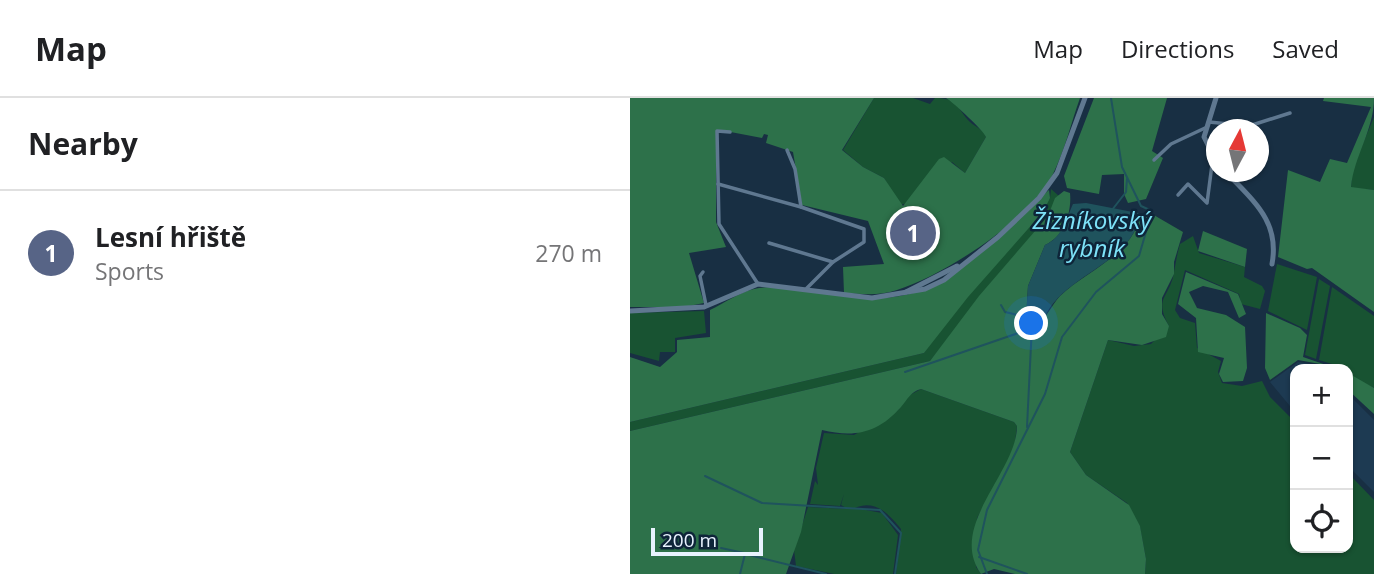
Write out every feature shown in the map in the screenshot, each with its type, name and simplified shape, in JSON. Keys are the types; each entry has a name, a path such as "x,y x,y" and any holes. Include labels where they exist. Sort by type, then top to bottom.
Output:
{"street":[{"path":"630,311 707,307 758,284 872,298 900,295 965,262 998,237 1054,181 1085,98"},
{"path":"1208,119 1216,98"},
{"path":"1269,120 1290,113"},
{"path":"1206,125 1206,141"},
{"path":"1154,160 1171,144 1206,125"},
{"path":"730,132 717,131 721,230 758,284"},
{"path":"787,150 794,169 801,207"},
{"path":"1178,195 1188,184 1207,203 1211,182"},
{"path":"1235,182 1268,221 1275,242 1272,264"},
{"path":"718,184 801,207 864,229 864,242 833,262 807,288"},
{"path":"769,243 833,262"},
{"path":"703,272 699,276 707,307"}],"shaded area":[{"path":"1290,368 1290,406 1270,382"},
{"path":"1353,399 1374,420 1374,492 1353,471"}],"green space":[{"path":"630,98 874,98 842,150 863,167 884,178 903,206 939,159 944,157 965,173 986,137 946,98 1080,98 1053,174 1026,209 1007,227 962,259 917,283 878,294 844,293 843,267 884,264 868,221 802,205 793,152 766,143 768,135 764,134 762,138 720,130 716,133 716,222 726,247 689,253 704,303 684,307 630,307"},
{"path":"874,98 913,98 930,104 935,98 949,100 986,137 965,173 952,162 908,203 900,205 884,178 863,167 843,150"},
{"path":"1094,98 1167,98 1152,151 1163,158 1146,199 1128,203 1124,194 1124,174 1102,175 1099,194 1067,188 1064,176"},
{"path":"1324,98 1374,98 1371,121 1351,187 1374,190 1374,312 1312,268 1307,269 1278,257 1288,170 1320,182 1330,159 1347,163 1371,107 1323,101"},
{"path":"1374,117 1374,190 1351,188 1352,170"},
{"path":"1051,189 1059,196 1048,216 930,361 630,431 630,422 924,353 941,325 1050,198"},
{"path":"1049,190 1050,198 1043,212 968,297 924,353 630,422 630,357 660,367 677,352 677,340 710,337 710,310 740,294 759,288 783,288 861,298 893,297 926,289 944,281"},
{"path":"1064,191 1070,193 1070,208 1065,223 1057,236 1045,245 1028,286 1026,318 1035,326 1060,296 1119,251 1136,229 1140,215 1152,214 1183,232 1174,262 1174,274 1162,298 1162,314 1169,326 1166,337 1142,345 1108,340 1070,452 1086,475 1129,505 1140,526 1146,559 1145,574 1015,574 994,569 981,574 973,556 972,537 977,518 1007,462 1017,426 1014,422 921,389 875,428 855,433 822,430 801,532 786,574 630,574 630,431 930,361 979,296 1048,216 1055,198"},
{"path":"1203,231 1247,249 1245,267 1198,251"},
{"path":"1193,236 1199,253 1245,267 1244,277 1262,286 1265,291 1260,309 1241,304 1239,294 1185,270 1175,310 1180,318 1195,323 1197,348 1221,361 1218,372 1222,383 1242,386 1262,381 1270,397 1290,417 1290,553 1353,553 1353,478 1374,500 1374,574 1145,574 1146,559 1140,527 1127,503 1086,475 1070,452 1108,340 1134,346 1151,344 1169,326 1162,303 1172,281 1180,244"},
{"path":"1277,264 1317,277 1307,330 1268,311"},
{"path":"1186,272 1238,294 1246,314 1239,318 1228,292 1203,286 1189,292 1197,308 1226,315 1245,327 1247,368 1243,381 1223,382 1219,374 1224,358 1198,352 1196,318 1178,304"},
{"path":"1319,279 1330,286 1316,359 1305,355"},
{"path":"1332,287 1374,316 1374,388 1353,378 1353,364 1332,364 1319,360"},
{"path":"704,311 706,333 675,338 675,352 660,352 659,361 630,353 630,313"},
{"path":"1266,313 1300,328 1307,335 1303,357 1323,364 1298,360 1270,380 1265,368"},
{"path":"1353,376 1374,388 1374,414 1353,395"},
{"path":"921,389 1014,422 1017,426 1014,450 977,518 976,567 981,574 896,574 901,529 881,509 869,505 855,508 882,513 898,535 893,574 834,574 796,566 794,550 808,507 848,509 841,505 844,494 840,506 810,504 815,481 818,485 816,468 824,433 854,435 898,410 908,396"}],"water":[{"name":"Žizníkovský rybník","path":"1086,203 1138,213 1140,215 1134,233 1108,260 1062,294 1050,308 1042,325 1035,326 1026,318 1028,286 1045,245 1056,238 1073,204"}],"waterway":[{"path":"987,574 978,550 987,510 1045,394 1062,337 1096,292 1139,256 1152,211 1141,206 1122,167 1111,98"},
{"path":"1112,210 1126,192 1127,179"},
{"path":"1001,305 1005,312 1027,317"},
{"path":"1027,427 1032,325"},
{"path":"905,372 1030,329"},
{"path":"705,476 762,503 880,510 901,533 895,574"},
{"path":"721,548 744,553"},
{"path":"740,574 745,554 826,574"},
{"path":"979,557 1027,574"}],"place":[{"name":"Lesní hřiště","path":"913,233"}]}
